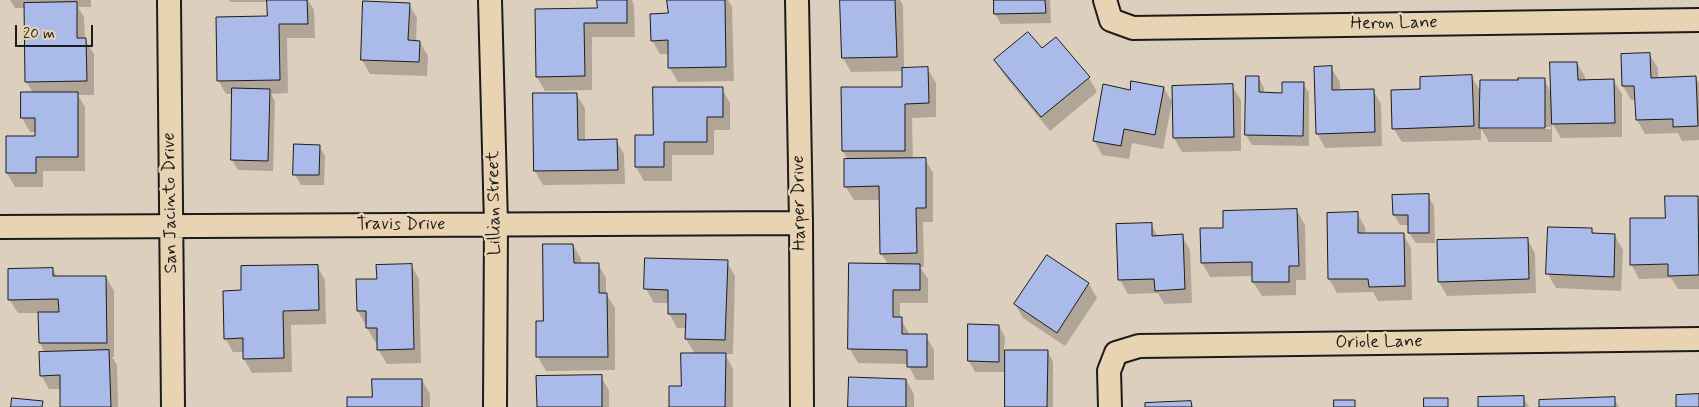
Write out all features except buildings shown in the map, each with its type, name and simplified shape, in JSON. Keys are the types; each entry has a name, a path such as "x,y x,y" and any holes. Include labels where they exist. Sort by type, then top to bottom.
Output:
{"street":[{"name":"San Jacinto Drive","path":"169,0 173,407"},
{"name":"Lillian Street","path":"490,0 496,224 495,407"},
{"name":"Harper Drive","path":"797,0 802,407"},
{"name":"Heron Lane","path":"1105,0 1111,20 1133,28 1699,20"},
{"name":"Travis Drive","path":"0,227 801,223"},
{"name":"Oriole Lane","path":"1110,407 1109,371 1116,353 1139,346 1699,339"}]}
